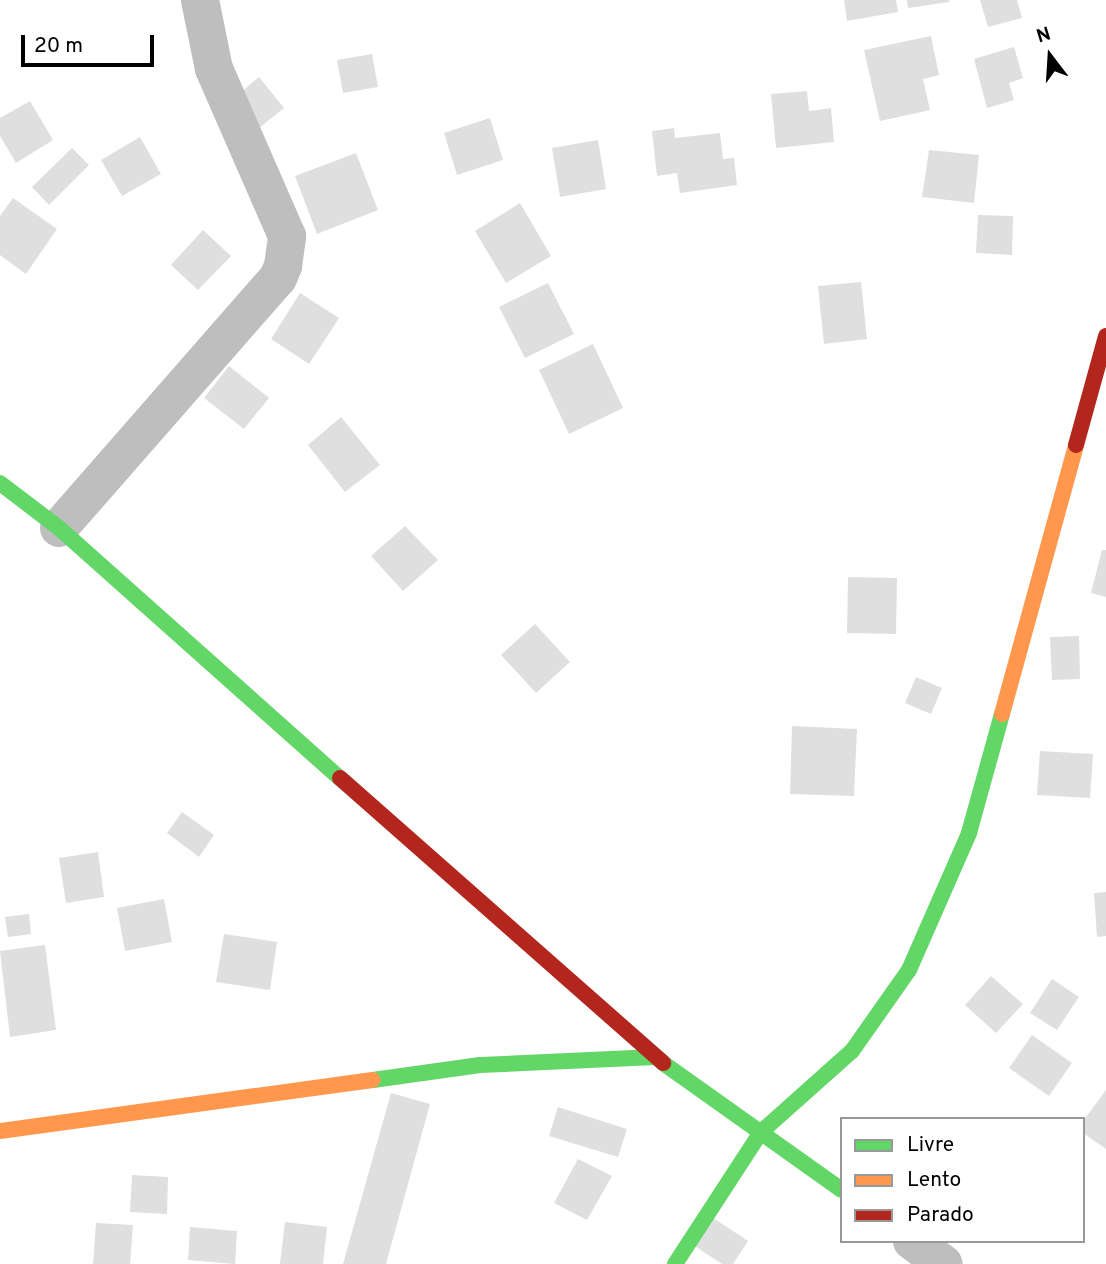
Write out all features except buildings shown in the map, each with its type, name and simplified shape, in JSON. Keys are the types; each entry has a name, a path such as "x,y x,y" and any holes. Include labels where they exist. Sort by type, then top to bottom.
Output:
{"street":[{"path":"59,528 278,278 283,266 286,236 214,69 201,0"},
{"path":"675,1264 761,1132 852,1051 875,1022 909,970 969,833 1106,336"},
{"path":"0,483 59,528 655,1057 840,1189"},
{"path":"0,1131 480,1065 655,1057"},
{"path":"915,1243 944,1264"}],"traffic: fast":[{"path":"0,483 59,528 340,778"},
{"path":"675,1264 761,1132 852,1051 909,970 969,833 1002,714"},
{"path":"373,1080 480,1065 655,1057"},
{"path":"663,1063 840,1189"}],"traffic: slow":[{"path":"1002,714 1076,445"},
{"path":"0,1131 373,1080"}],"traffic: jam":[{"path":"1076,445 1106,336"},
{"path":"340,778 663,1063"}]}
